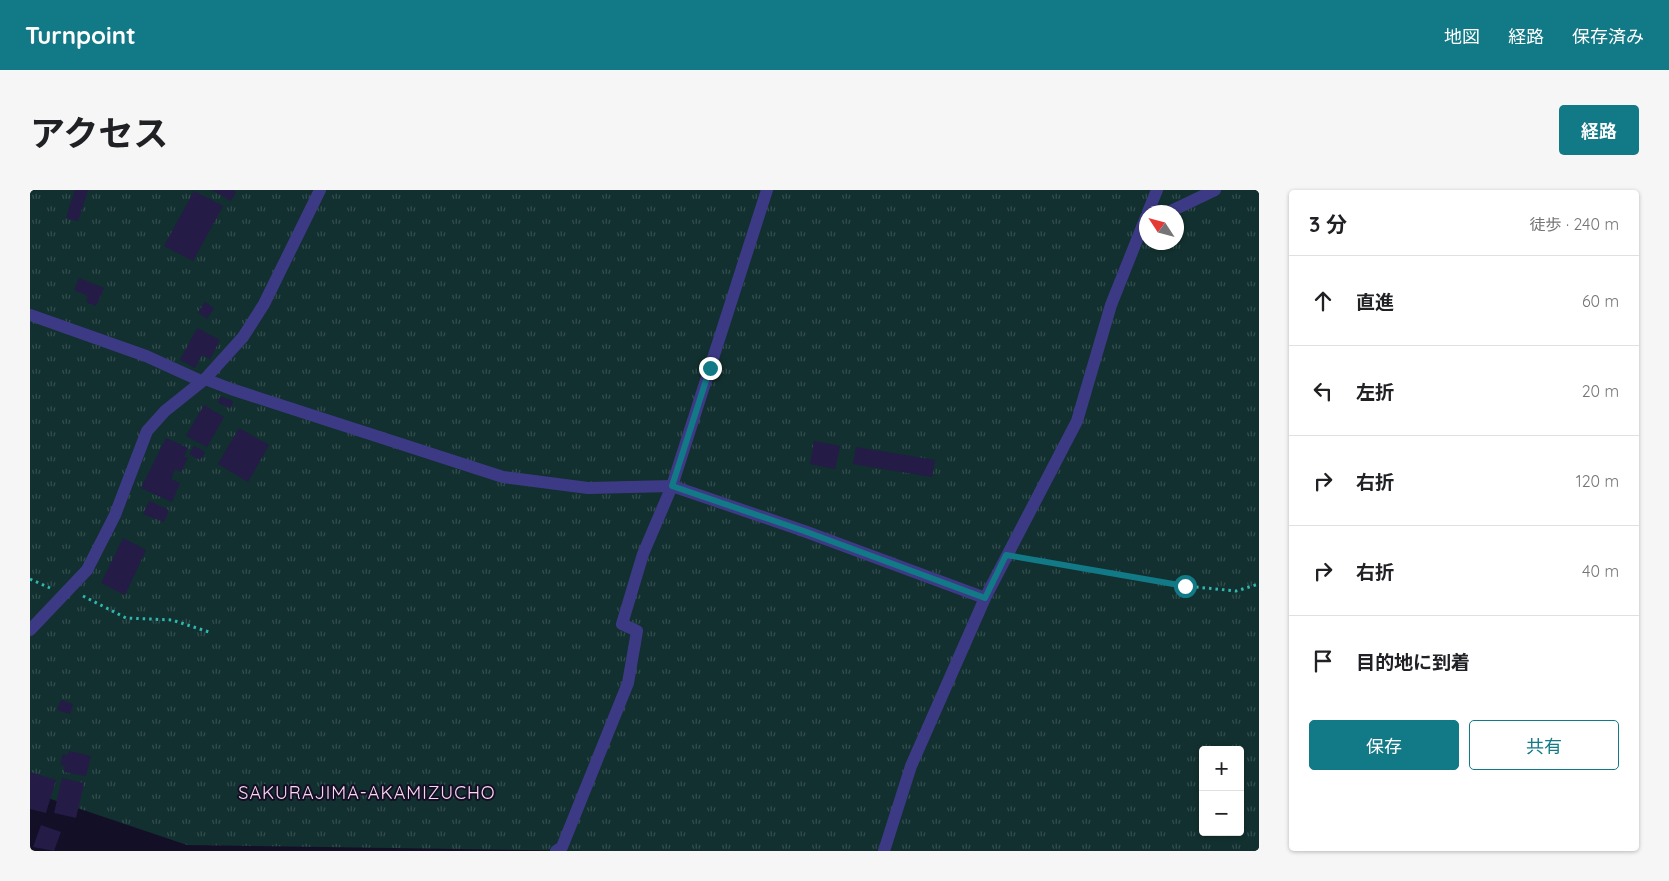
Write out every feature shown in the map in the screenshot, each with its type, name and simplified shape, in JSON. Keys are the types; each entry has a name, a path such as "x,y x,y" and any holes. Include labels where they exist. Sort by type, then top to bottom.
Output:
{"street":[{"path":"30,630 87,570 115,515 147,431 165,411 203,380 243,337 264,304 320,190"},
{"path":"556,851 562,847 628,683 637,631 622,624 644,554 672,486 767,190"},
{"path":"1151,205 1157,190"},
{"path":"1184,205 1215,190"},
{"path":"884,851 911,766 985,598 1077,420 1111,305 1139,237"},
{"path":"30,315 146,356 231,390 503,477 588,488 672,486 804,531 985,598"}],"path":[{"path":"1006,555 1194,586 1236,591 1259,584"},
{"path":"30,579 126,618 172,620 209,632"}],"green space":[{"path":"30,190 1259,190 1259,851 585,851 187,845 30,792"}],"building":[{"path":"75,190 88,190 78,221 66,218"},
{"path":"212,190 233,190 236,192 231,201"},
{"path":"194,191 223,206 193,261 164,246"},
{"path":"79,278 104,288 96,306 86,302 88,296 74,290"},
{"path":"205,302 214,308 207,319 198,312"},
{"path":"197,328 220,340 210,359 202,355 195,368 180,360"},
{"path":"220,396 233,401 231,408 218,403"},
{"path":"204,405 224,417 207,447 186,436"},
{"path":"239,428 269,445 248,482 218,464"},
{"path":"166,438 188,448 184,457 188,458 181,472 175,469 171,479 180,483 172,502 141,488"},
{"path":"814,441 840,446 835,469 810,464"},
{"path":"194,446 205,452 200,460 189,454"},
{"path":"856,447 935,460 932,477 853,464"},
{"path":"149,501 169,510 164,522 143,514"},
{"path":"123,538 146,550 125,595 101,583"},
{"path":"61,700 73,704 70,714 57,710"},
{"path":"69,751 91,756 86,776 64,772 65,766 60,765 63,754 68,755"},
{"path":"30,772 56,780 46,813 30,809"},
{"path":"62,778 84,783 76,818 54,813"},
{"path":"41,825 61,832 54,851 33,847"}],"district":[{"name":"SAKURAJIMA-AKAMIZUCHO","path":"367,793"}],"route":[{"path":"710,368 672,486 804,531 985,598 1006,555 1185,586"}]}
